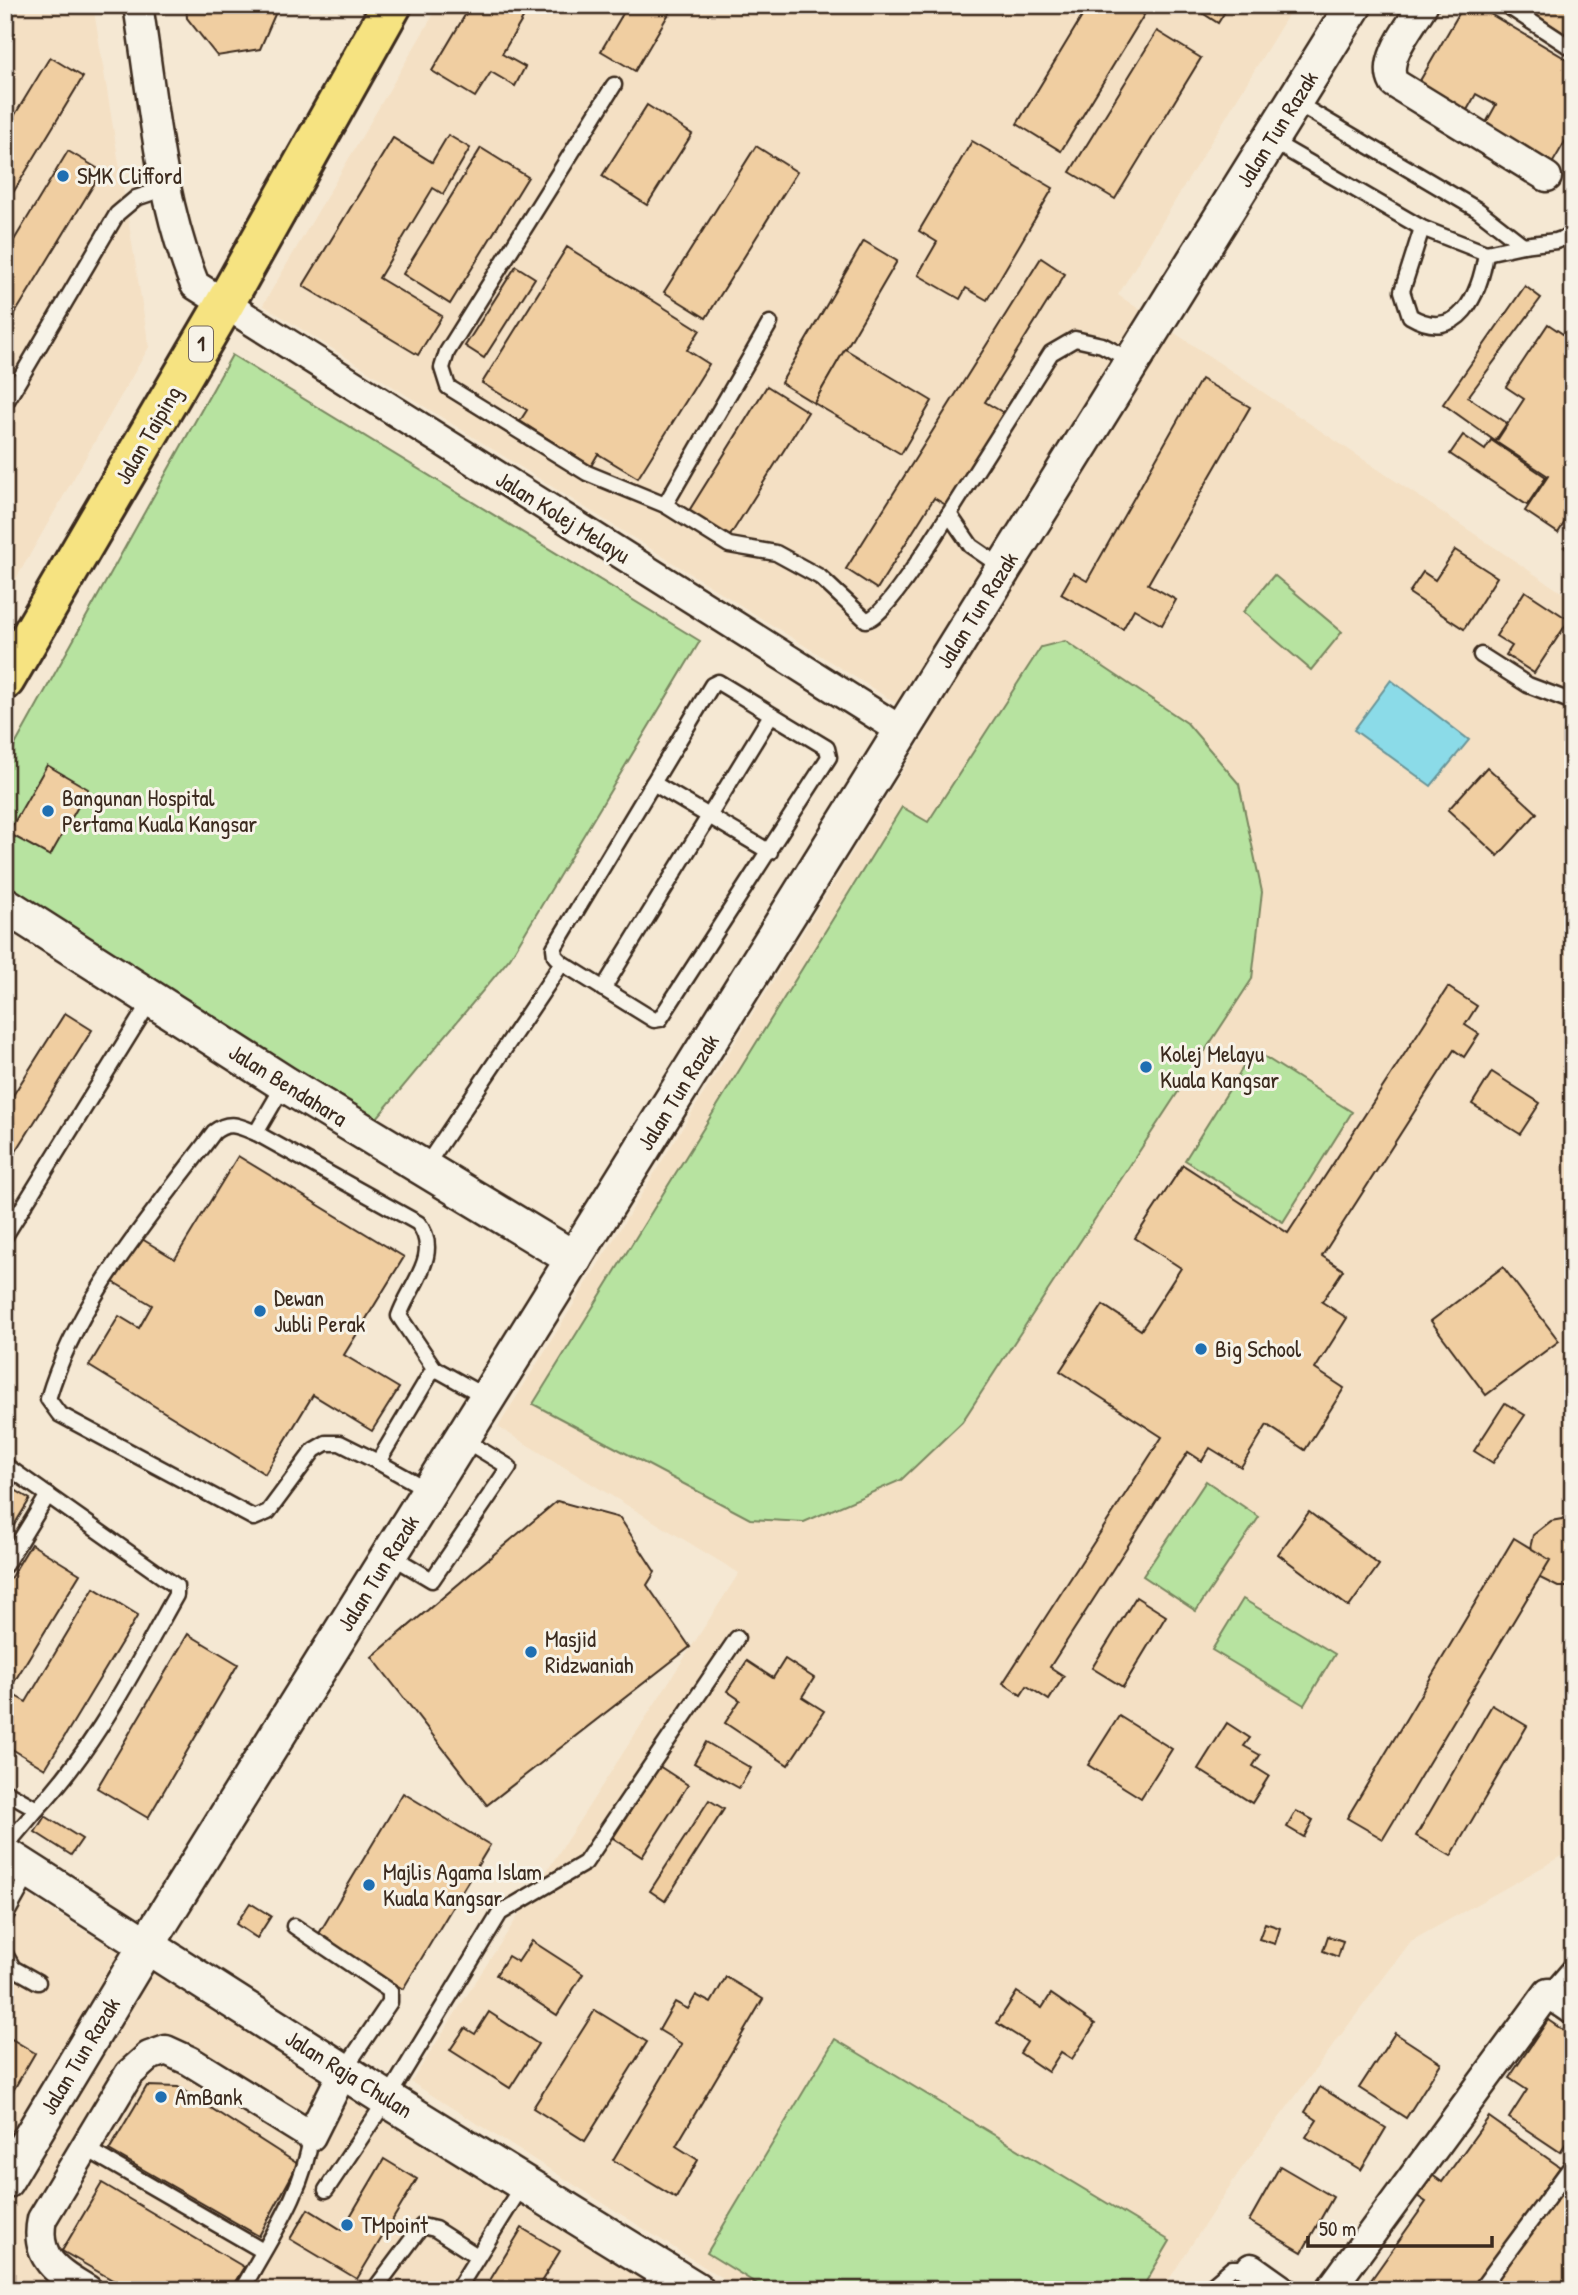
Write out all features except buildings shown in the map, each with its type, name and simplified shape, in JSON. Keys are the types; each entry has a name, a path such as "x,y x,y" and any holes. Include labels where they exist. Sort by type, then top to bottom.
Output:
{"highway":[{"name":"Jalan Taiping","path":"5,680 224,304 392,5"}],"street":[{"name":"Jalan Kolej Melayu","path":"138,5 166,188 182,253 195,285 902,731"},
{"path":"1423,5 1391,61 1389,74 1394,83 1547,177"},
{"name":"Jalan Tun Razak","path":"5,2181 148,1943 1294,102 1347,8"},
{"name":"Jalan Bendahara","path":"5,905 285,1084 574,1259"},
{"name":"Jalan Raja Chulan","path":"18,1863 148,1943 387,2099 696,2290"},
{"path":"1330,2290 1548,1993 1573,2010"},
{"path":"88,2290 62,2274 44,2255 39,2236 42,2219 129,2074 149,2056 166,2050 190,2061 311,2136 344,2070"},
{"path":"1251,2268 1282,2290"}],"lane":[{"path":"1506,5 1573,49"},
{"path":"614,85 447,352 442,368 448,387 587,473 665,505 729,545 776,553 820,577 870,621 894,593 949,514 1051,353 1075,339 1102,345 1132,361"},
{"path":"1294,102 1478,210 1523,245"},
{"path":"1270,140 1422,228 1486,253 1556,241 1573,235"},
{"path":"5,404 117,214 136,198 166,188"},
{"path":"1422,228 1402,290 1410,316 1423,324 1436,327 1452,321 1468,306 1482,279 1486,253"},
{"path":"665,505 770,323"},
{"path":"949,514 971,546 1003,568"},
{"path":"1481,655 1528,685 1573,702"},
{"path":"714,683 829,752 770,852 660,1019 654,1020 562,963 553,953 653,783 714,683"},
{"path":"603,989 771,715"},
{"path":"653,783 770,852"},
{"path":"424,1168 562,963"},
{"path":"5,1236 151,1000"},
{"path":"256,1132 285,1084"},
{"path":"430,1490 340,1443 326,1443 314,1450 268,1512 254,1518 59,1414 48,1399 57,1369 95,1293 214,1132 223,1124 234,1124 256,1132 418,1223 425,1232 425,1264 399,1316 434,1368 488,1397"},
{"path":"378,1462 434,1368"},
{"path":"390,1555 432,1580 509,1467 462,1439"},
{"path":"5,1465 176,1586 176,1595 101,1727 63,1782 5,1847"},
{"path":"5,1565 48,1494"},
{"path":"326,2190 387,2099 500,1913 585,1863 737,1638"},
{"path":"5,1791 37,1809"},
{"path":"5,1917 18,1863"},
{"path":"294,1926 390,1991 390,2002 344,2070"},
{"path":"5,1954 13,1968 38,1982"},
{"path":"1548,1993 1573,1964"},
{"path":"242,2290 294,2194 308,2159 311,2136"},
{"path":"85,2148 263,2251"},
{"path":"1480,2290 1573,2164"},
{"path":"457,2290 523,2183"},
{"path":"374,2290 422,2226 435,2229 477,2256"},
{"path":"1206,2290 1232,2269 1251,2268"}],"shaded area":[{"name":"SMK Clifford","path":"5,5 93,5 149,347 5,598"},
{"name":"Kolej Melayu Kuala Kangsar","path":"439,5 1294,5 1118,295 1573,600 1573,1850 1411,1941 1239,2172 1162,2290 741,2290 411,2082 739,1573 498,1427 931,725 263,305"},
{"path":"5,1879 55,1913 685,2290 33,2290 5,2272"}],"green space":[{"path":"232,355 700,641 510,958 377,1118 47,920 5,887 5,763"},
{"path":"1274,575 1342,632 1311,670 1243,612"},
{"path":"1065,641 1187,723 1239,784 1262,892 1252,979 962,1422 901,1480 804,1522 750,1519 533,1404 902,807 928,822 1041,647"},
{"path":"1254,1050 1352,1112 1283,1222 1185,1160"},
{"path":"1206,1481 1259,1517 1196,1611 1143,1576"},
{"path":"1243,1599 1335,1654 1304,1705 1212,1650"},
{"path":"835,2039 1170,2241 1141,2290 767,2290 707,2253"}],"water":[{"path":"1391,680 1469,740 1431,786 1354,730"}],"place":[{"name":"SMK Clifford","path":"63,176"},
{"name":"Bangunan Hospital Pertama Kuala Kangsar","path":"48,811"},
{"name":"Kolej Melayu Kuala Kangsar","path":"1146,1067"},
{"name":"Dewan Jubli Perak","path":"260,1311"},
{"name":"Big School","path":"1201,1349"},
{"name":"Masjid Ridzwaniah","path":"531,1652"},
{"name":"Majlis Agama Islam Kuala Kangsar","path":"369,1885"},
{"name":"AmBank","path":"161,2097"},
{"name":"TMpoint","path":"347,2225"}]}
